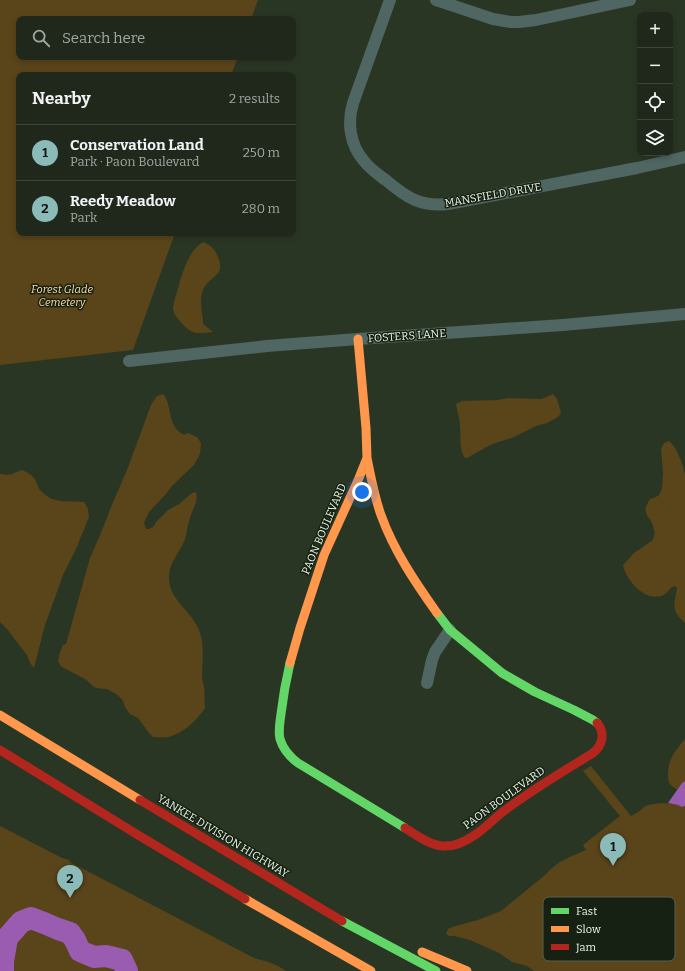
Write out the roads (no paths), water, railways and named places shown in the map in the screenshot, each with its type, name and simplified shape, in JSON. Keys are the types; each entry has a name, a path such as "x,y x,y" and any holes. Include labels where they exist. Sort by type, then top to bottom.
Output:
{"main road":[{"name":"PAON BOULEVARD","path":"358,339 366,428 367,458 371,478 381,515 404,564 432,607 450,630 502,673 535,692 593,720 599,725 602,736 601,744 593,754 534,789 506,809 475,835 458,844 444,846 435,844 417,834 298,763 285,750 280,739 280,722 285,686 293,650 324,556 367,458"},
{"name":"YANKEE DIVISION HIGHWAY","path":"0,715 331,915 436,971"},
{"path":"0,750 82,801 306,935 371,971"},
{"path":"331,915 467,971"}],"street":[{"name":"MANSFIELD DRIVE","path":"390,0 352,109 350,127 354,145 364,161 372,170 412,199 433,205 448,204 637,168 685,157"},
{"path":"436,0 494,19 519,22 536,20 630,0"},
{"name":"FOSTERS LANE","path":"129,361 267,346 549,326 685,314"},
{"path":"427,683 435,652 450,630"}],"waterway":[{"path":"3,971 3,961 7,938 21,922 31,918 70,933 80,951 94,957 106,956 122,960 127,971"}],"place":[{"name":"Conservation Land","path":"613,866"},
{"name":"Reedy Meadow","path":"70,898"}],"park label":[{"name":"Forest Glade Cemetery","path":"62,295"}]}
